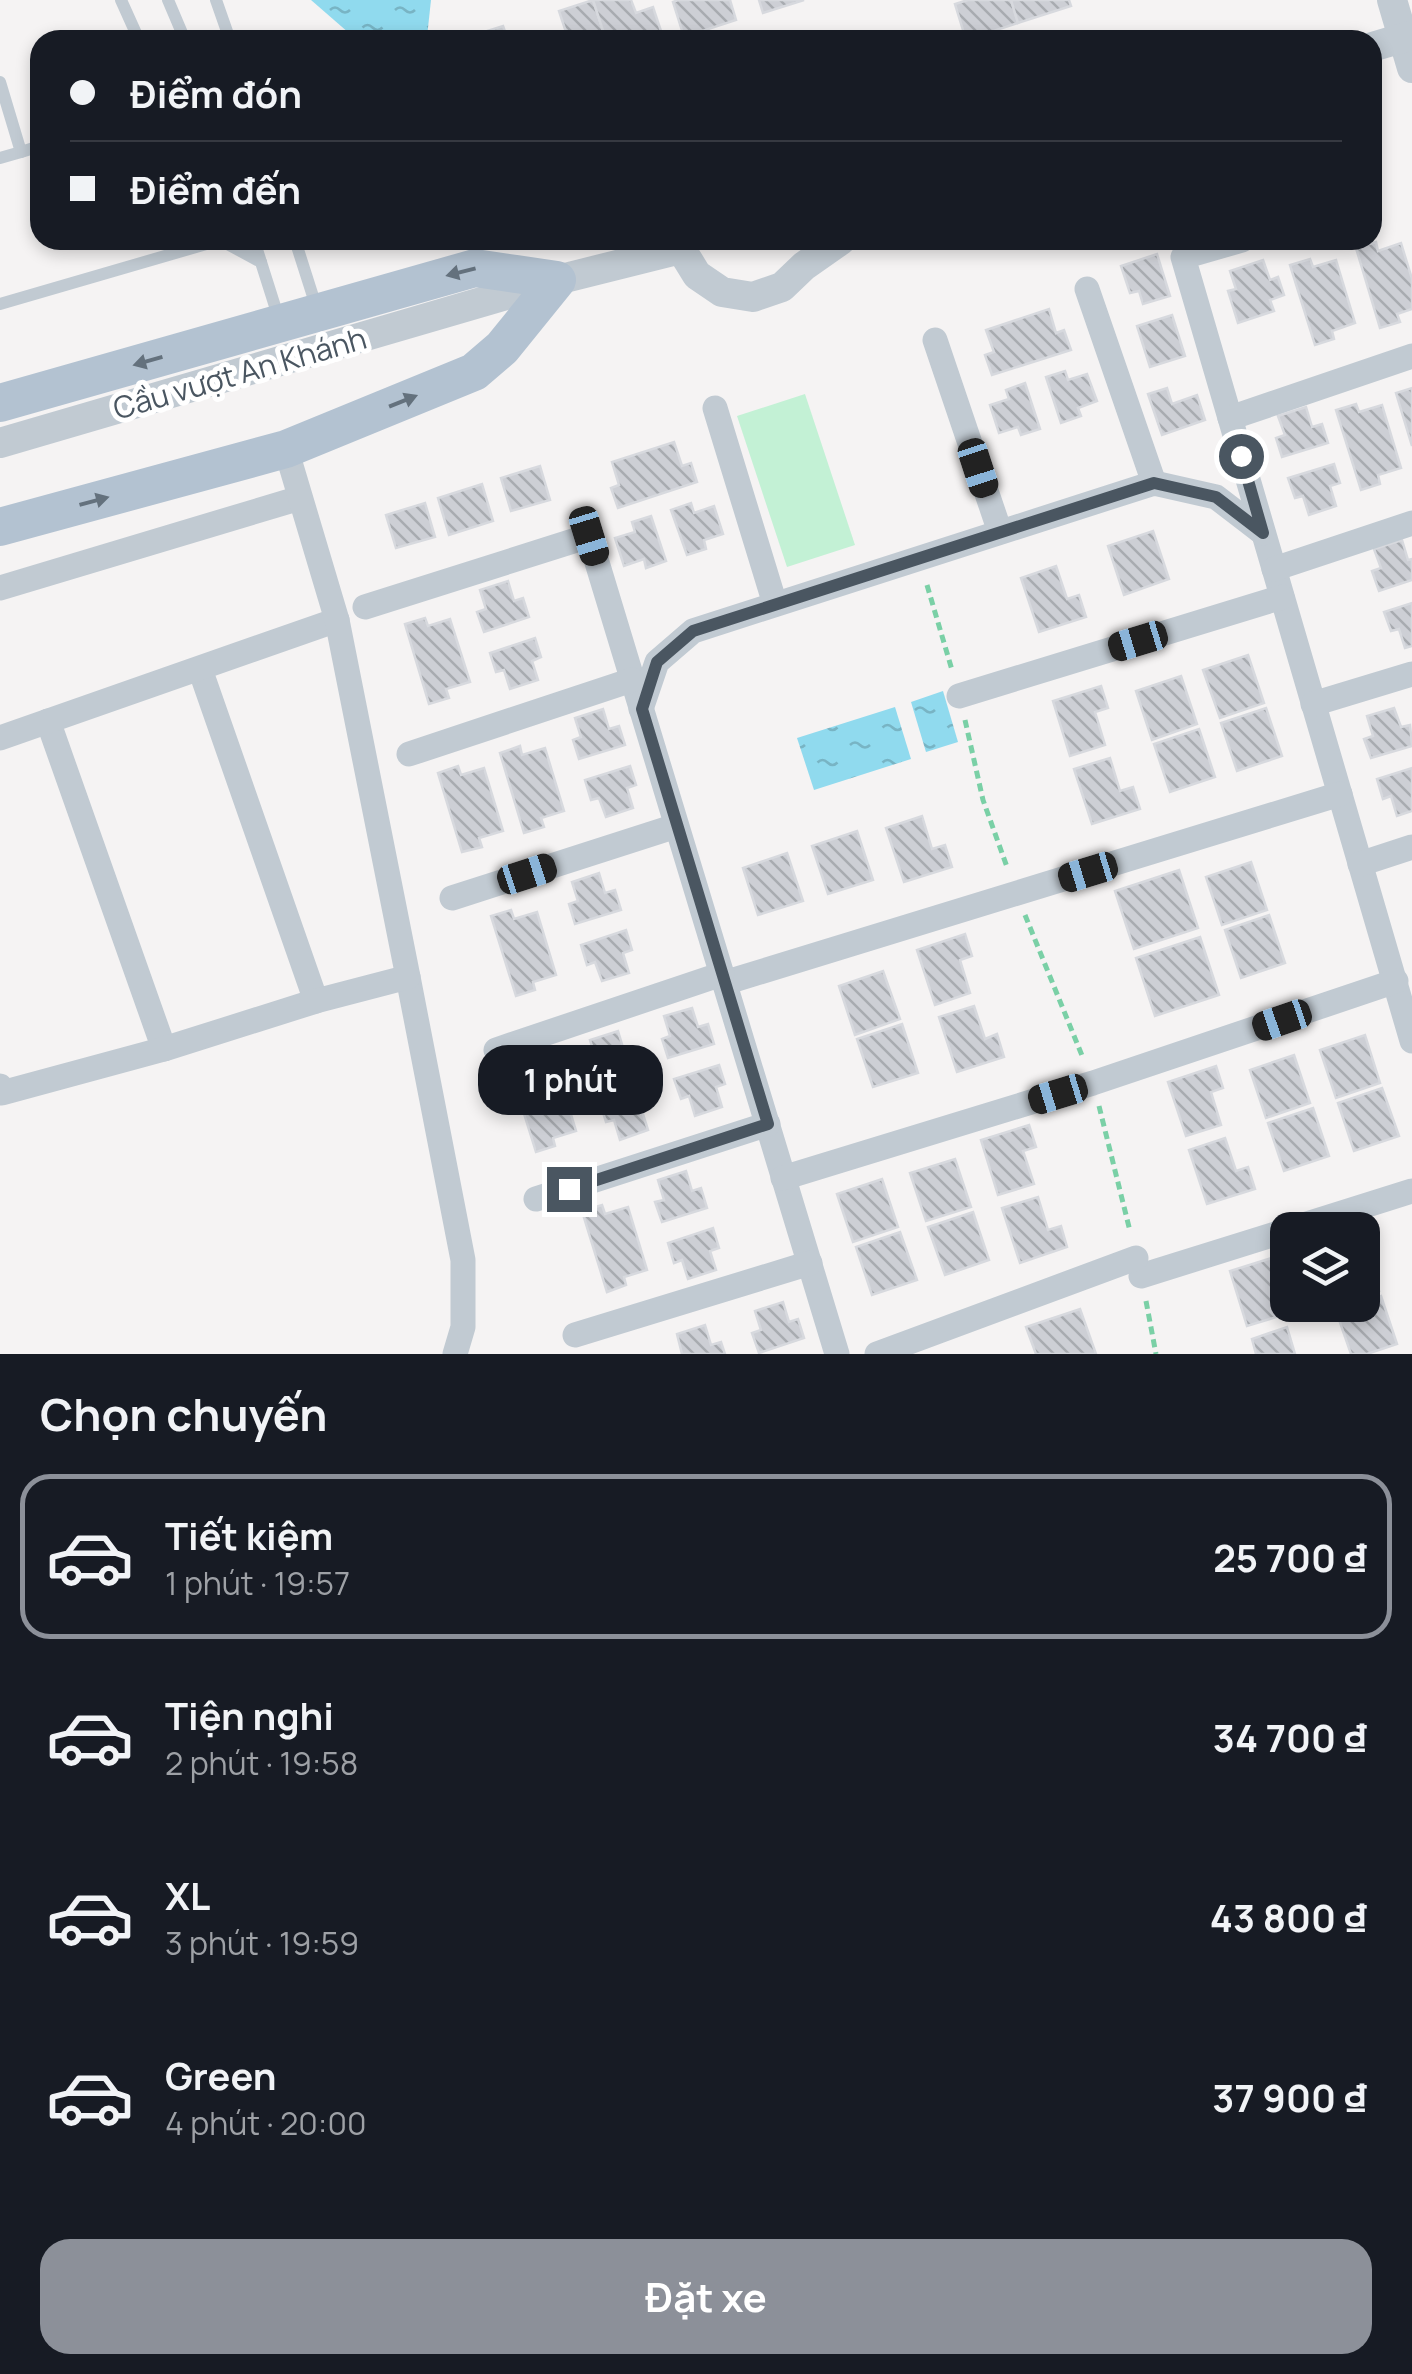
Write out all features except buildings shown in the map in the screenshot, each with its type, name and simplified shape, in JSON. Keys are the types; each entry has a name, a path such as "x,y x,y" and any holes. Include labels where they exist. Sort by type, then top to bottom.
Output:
{"main road":[{"path":"0,403 476,268 557,280"},
{"path":"0,527 286,449 474,372 502,348 557,280"}],"street":[{"path":"1392,0 1407,36 1412,68"},
{"path":"1382,44 1407,36"},
{"name":"Cầu vượt An Khánh","path":"0,443 660,250"},
{"path":"683,250 696,276 722,292 752,297 782,287 809,253"},
{"path":"1207,250 1182,257 1360,864 1402,992 1412,1041"},
{"path":"1088,290 1154,483"},
{"path":"935,340 1000,532"},
{"path":"1230,418 1412,356"},
{"path":"715,408 775,604"},
{"path":"286,449 337,620 463,1260 463,1327 456,1354"},
{"path":"642,709 657,662 693,631 1154,483 1216,497 1263,533"},
{"path":"0,588 300,498"},
{"path":"1274,569 1412,523"},
{"path":"365,607 589,536 838,1354"},
{"path":"959,696 1282,597"},
{"path":"0,738 337,620"},
{"path":"200,669 316,1001"},
{"path":"1313,704 1412,674"},
{"path":"410,754 632,680"},
{"path":"48,721 164,1048"},
{"path":"496,1050 723,978 1016,894 1340,794"},
{"path":"452,898 676,826"},
{"path":"1360,864 1412,847"},
{"path":"1,1091 408,977"},
{"path":"784,1178 1402,992"},
{"path":"536,1199 768,1124"},
{"path":"1345,1212 1412,1191"},
{"path":"877,1354 1138,1267 1270,1234"},
{"path":"575,1335 810,1263"}],"lane":[{"path":"121,0 134,30"},
{"path":"168,0 181,30"},
{"path":"216,0 226,30"},
{"path":"0,82 21,152"},
{"path":"0,158 30,149"},
{"path":"0,304 186,250"},
{"path":"239,250 261,262"},
{"path":"257,250 280,322"},
{"path":"298,250 317,312"}],"path":[{"path":"919,558 984,800 1016,894 1093,1084 1156,1354"}],"green space":[{"path":"805,394 855,545 787,567 737,416"}],"water":[{"path":"311,0 431,0 428,30 346,30"},
{"path":"943,691 958,742 926,752 911,702"},
{"path":"895,707 911,759 814,790 797,738"}],"route":[{"path":"569,1189 768,1124 642,709 657,662 693,631 1154,483 1216,497 1263,533 1241,456"}]}
